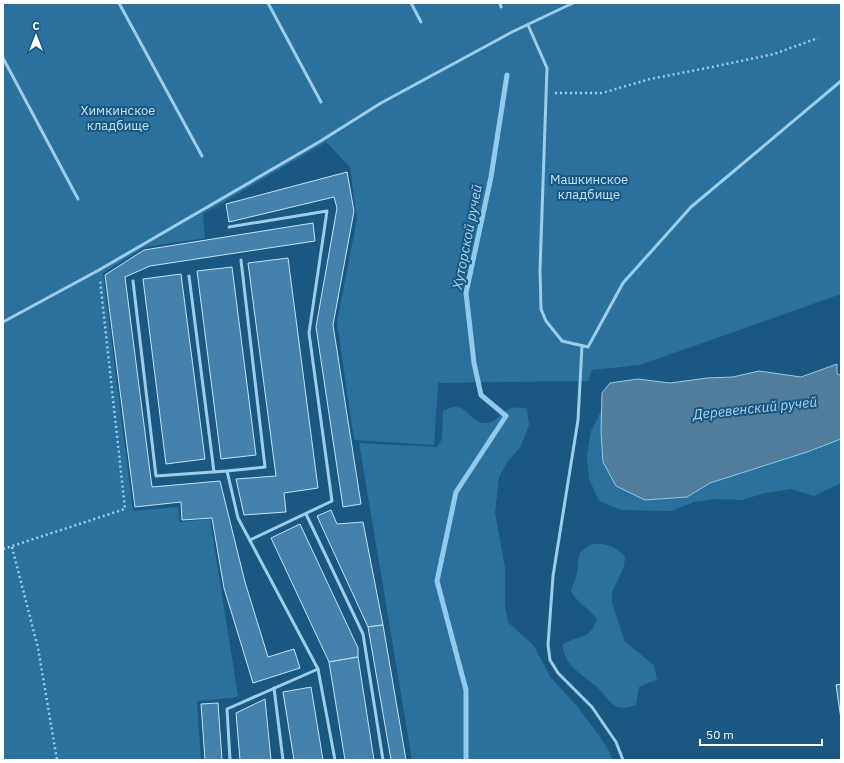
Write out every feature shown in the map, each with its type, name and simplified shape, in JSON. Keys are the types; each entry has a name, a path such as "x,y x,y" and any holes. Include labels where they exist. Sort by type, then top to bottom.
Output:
{"lane":[{"path":"119,3 202,156"},
{"path":"268,3 321,102"},
{"path":"411,3 421,22"},
{"path":"3,322 99,270 319,142 381,103 528,25 573,3"},
{"path":"528,25 547,68 540,270 541,309 546,321 562,341 582,346 588,347 623,283 691,207 841,81"},
{"path":"3,58 78,199"},
{"path":"230,227 328,211 309,333 332,501 250,540"},
{"path":"133,281 156,476 265,467 241,260"},
{"path":"189,276 214,472"},
{"path":"582,346 578,420 553,576 548,645 550,660 558,673 592,707 616,742 623,760"},
{"path":"227,471 238,518 318,669 335,760"},
{"path":"306,514 363,634 383,760"},
{"path":"230,760 227,709 318,669"},
{"path":"274,688 283,760"}],"path":[{"path":"546,94 602,93 650,79 774,54 818,38"},
{"path":"3,549 125,509 99,270"},
{"path":"12,547 38,648 57,760"}],"green space":[{"name":"Машкинское кладбище","path":"3,3 841,3 841,294 640,365 592,370 588,381 438,383 434,445 354,440 337,322 357,219 350,167 326,142 203,214 205,238 145,247 103,273 133,511 178,507 180,522 210,519 238,696 232,698 197,701 201,760 3,760"},
{"path":"452,407 461,408 480,423 490,422 511,408 527,409 529,425 520,448 508,461 499,477 495,513 505,568 505,604 508,622 534,646 551,678 576,705 598,734 613,760 412,760 359,443 437,447 442,439 443,411"},
{"path":"601,411 603,462 616,486 687,497 710,483 807,452 841,439 841,483 814,496 791,489 765,493 742,500 717,499 694,502 671,511 621,510 599,501 589,479 587,455 591,431"},
{"path":"593,544 611,546 625,557 624,567 612,592 612,603 625,642 654,665 657,680 639,687 636,705 629,707 619,708 614,705 597,687 575,669 567,659 562,645 587,634 591,631 597,619 576,599 571,591 577,575 579,555 583,550"}],"water":[{"name":"Деревенский ручей","path":"837,364 837,374 841,375 841,439 807,452 710,483 687,497 645,500 616,486 603,462 601,432 602,393 610,383 638,379 670,383 707,378 733,377 759,371 801,377"}],"building":[{"path":"347,172 354,211 333,325 361,504 343,507 316,327 337,208 334,197 229,222 226,204"},
{"path":"313,223 315,241 150,266 125,277 152,487 220,481 245,582 268,657 294,649 300,668 253,683 224,588 212,518 182,520 181,502 135,507 105,275 144,250"},
{"path":"288,258 318,488 284,493 286,512 244,515 236,479 276,476 248,263"},
{"path":"232,267 256,455 221,459 197,271"},
{"path":"181,274 205,459 166,464 143,279"},
{"path":"331,510 337,524 363,522 383,625 368,627 317,516"},
{"path":"300,524 358,648 358,657 329,662 271,538"},
{"path":"383,625 406,760 391,760 368,627"},
{"path":"358,657 374,760 345,760 329,662"},
{"path":"841,684 841,719 836,685"},
{"path":"311,687 323,760 294,760 283,692"},
{"path":"265,699 271,760 240,760 236,713"},
{"path":"218,703 222,760 205,760 201,704"}],"waterway":[{"name":"Хуторской ручей","path":"466,760 466,690 437,581 456,492 506,416 481,395 474,363 466,293 491,177 507,75"}],"park label":[{"name":"Химкинское кладбище","path":"118,118"}]}
